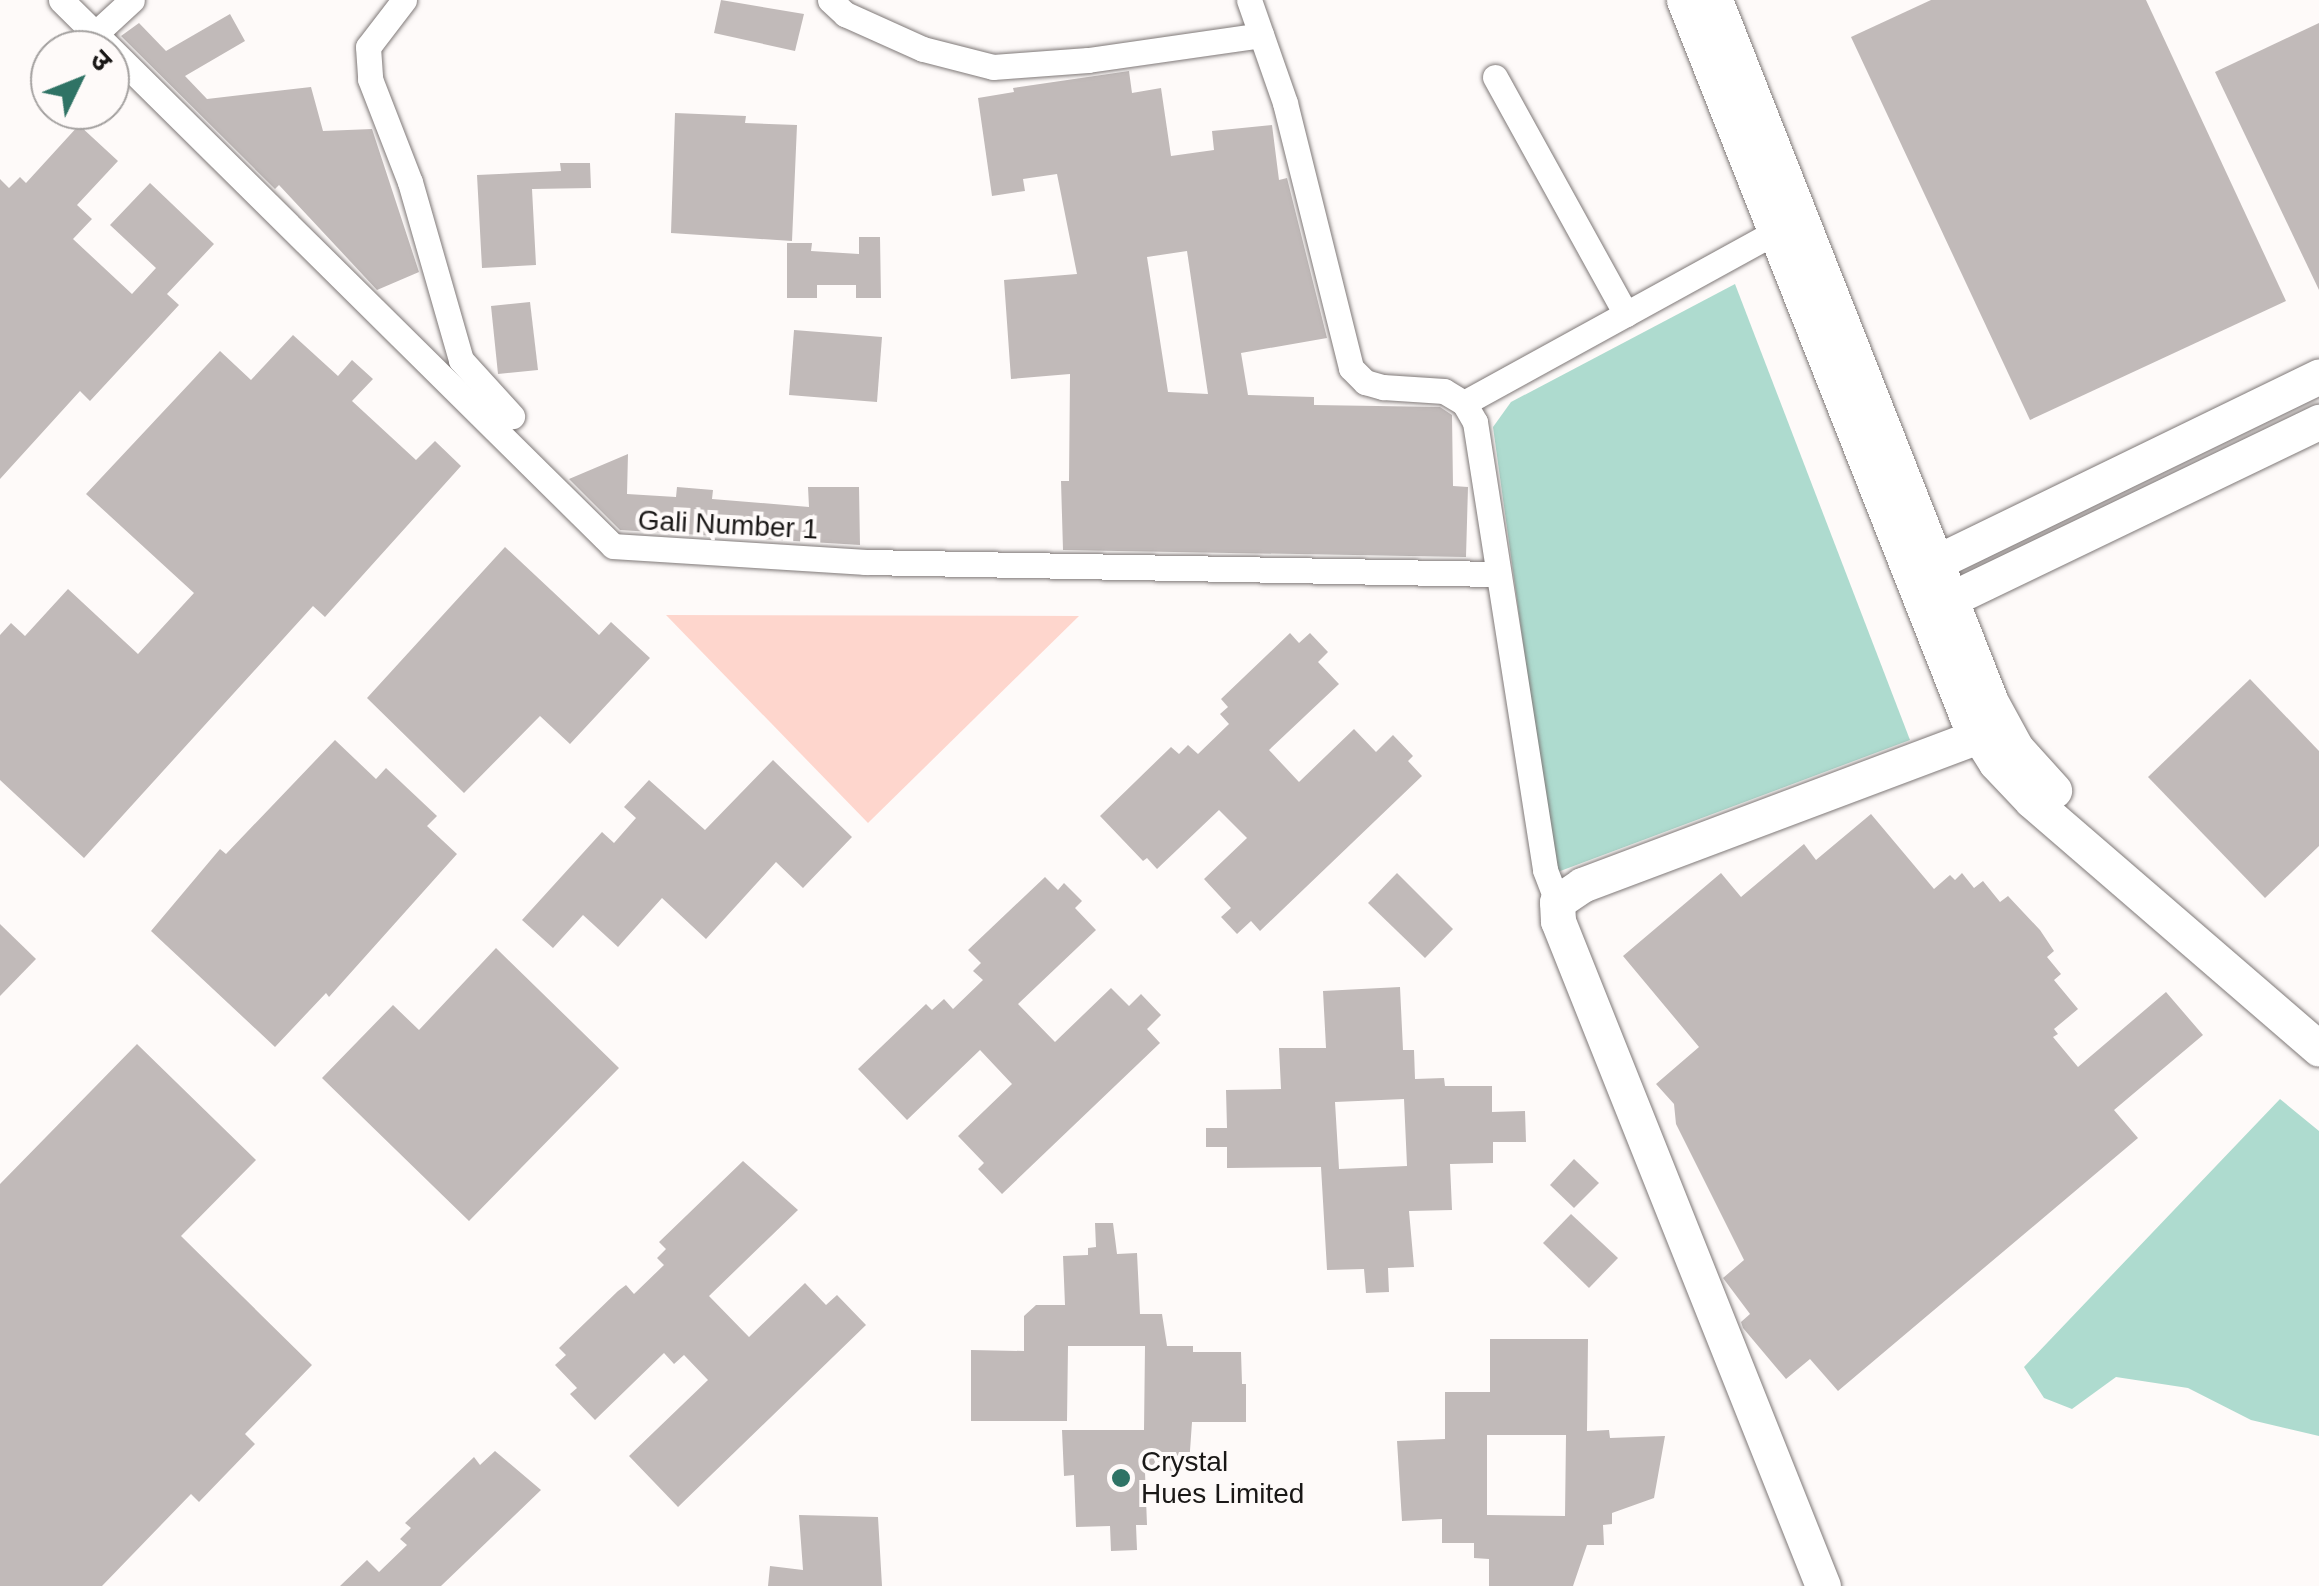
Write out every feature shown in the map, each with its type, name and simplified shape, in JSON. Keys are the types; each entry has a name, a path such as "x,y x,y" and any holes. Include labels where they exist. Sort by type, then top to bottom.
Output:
{"street":[{"name":"Gali Number 1","path":"61,0 92,30"},
{"path":"100,30 132,0"},
{"path":"404,0 368,46 370,79 410,182 461,360 512,416"},
{"path":"830,0 845,14 923,49 994,67 1088,60 1261,35"},
{"path":"1249,0 1285,103 1351,368 1365,382 1444,391 1464,403 1475,422 1546,870 1558,902 1558,921 1823,1586"},
{"path":"1684,0 1774,232 1922,570"},
{"path":"1715,0 1936,606 2016,748 2047,784 2319,1019"},
{"name":"Gali Number 1","path":"130,68 613,546 865,562 1498,574"},
{"path":"1495,77 1626,314"},
{"path":"1464,403 1774,232"},
{"path":"1922,570 2319,376"},
{"path":"1936,606 2319,422"},
{"path":"1936,606 1951,685 1996,762 2032,801 2319,1049"},
{"path":"1558,902 1582,885 1978,736"}],"shaded area":[{"path":"1735,284 1910,740 1555,873 1493,427 1511,402"},
{"path":"666,615 1079,616 868,823"},
{"path":"2280,1099 2319,1131 2319,1436 2251,1420 2188,1388 2116,1377 2072,1409 2044,1398 2024,1367"}],"building":[{"path":"721,0 804,14 795,51 714,33"},
{"path":"1931,0 2146,0 2286,301 2030,420 1851,37"},
{"path":"230,14 245,41 185,76 207,99 311,87 323,131 372,129 419,272 377,290 279,185 275,189 130,45 129,30 139,23 166,51"},
{"path":"2319,23 2319,290 2215,72"},
{"path":"1129,71 1132,93 1161,88 1171,156 1214,150 1212,131 1272,125 1279,180 1287,178 1327,338 1241,353 1248,395 1314,397 1314,405 1440,407 1452,415 1453,486 1468,487 1466,557 1063,550 1061,481 1069,481 1070,374 1011,379 1004,280 1077,274 1057,174 1023,179 1025,191 992,196 978,98 1014,92 1013,88","holes":["1187,251 1208,394 1168,392 1147,257"]},
{"path":"675,113 746,116 745,123 797,125 792,241 671,233"},
{"path":"74,130 84,130 118,161 77,205 92,219 73,239 132,294 156,268 110,225 150,183 214,244 167,294 179,305 90,401 80,391 0,479 0,179 9,188 20,177 26,183"},
{"path":"560,163 590,163 591,188 532,189 536,265 482,268 477,175 561,171"},
{"path":"859,237 880,237 881,298 856,298 856,285 817,285 817,298 787,298 787,243 812,243 811,251 859,254"},
{"path":"530,302 538,370 498,374 491,306"},
{"path":"794,330 882,337 877,402 789,395"},
{"path":"293,335 338,376 352,360 373,379 352,401 416,460 435,441 461,466 325,617 313,606 84,858 0,780 0,635 11,623 25,636 68,589 138,654 194,593 86,494 220,351 251,380"},
{"path":"628,454 627,494 676,497 677,487 713,490 712,499 809,507 808,487 859,487 860,545 620,530 569,479"},
{"path":"505,547 599,635 611,622 650,658 570,744 540,716 464,793 367,698"},
{"path":"1290,633 1299,643 1310,633 1328,652 1318,662 1339,684 1269,750 1299,782 1354,729 1376,752 1393,735 1413,756 1408,761 1422,776 1260,931 1251,921 1237,934 1221,917 1231,908 1204,879 1247,838 1219,810 1157,869 1147,858 1143,861 1100,816 1171,747 1179,754 1188,745 1198,754 1229,724 1220,714 1228,707 1221,699"},
{"path":"2250,679 2319,751 2319,846 2265,898 2148,777"},
{"path":"335,740 376,779 386,768 437,816 427,826 457,854 329,997 326,993 275,1047 151,931 220,849 226,854"},
{"path":"773,760 852,837 803,888 776,862 706,939 662,898 618,947 583,915 553,948 522,920 602,832 614,843 636,818 624,807 649,780 705,830"},
{"path":"1871,814 1934,889 1950,875 1955,880 1962,873 1974,888 1983,881 2000,902 2008,896 2040,930 2054,951 2047,957 2061,974 2054,980 2078,1009 2054,1029 2058,1034 2053,1037 2078,1067 2166,992 2203,1035 2114,1110 2138,1138 1838,1391 1810,1359 1786,1379 1743,1328 1741,1322 1750,1314 1723,1278 1744,1260 1676,1124 1674,1104 1656,1084 1699,1047 1623,956 1721,873 1741,897 1804,844 1816,860"},
{"path":"1397,873 1453,929 1425,958 1368,903"},
{"path":"1045,877 1058,890 1064,883 1082,901 1075,908 1096,930 1018,1004 1055,1042 1111,988 1129,1006 1141,994 1161,1015 1147,1029 1160,1043 1002,1194 978,1169 984,1163 958,1136 1012,1084 980,1050 907,1120 858,1069 926,1004 932,1010 944,999 953,1009 983,980 973,971 981,963 968,950"},
{"path":"0,924 36,959 0,996"},
{"path":"496,948 619,1068 469,1221 322,1078 393,1005 419,1030"},
{"path":"1400,987 1403,1050 1414,1050 1415,1079 1444,1078 1445,1086 1492,1086 1492,1112 1525,1111 1526,1142 1493,1142 1493,1163 1450,1164 1452,1210 1409,1211 1414,1267 1388,1268 1389,1292 1366,1293 1364,1269 1327,1270 1321,1167 1227,1168 1227,1147 1206,1147 1206,1128 1227,1128 1226,1090 1281,1089 1279,1048 1326,1048 1323,991","holes":["1404,1099 1407,1166 1339,1169 1335,1102"]},
{"path":"137,1044 256,1160 181,1236 312,1365 245,1434 255,1444 199,1502 191,1494 102,1586 0,1586 0,1184"},
{"path":"1574,1159 1599,1183 1574,1208 1550,1185"},
{"path":"743,1161 798,1210 709,1296 749,1337 805,1283 826,1305 837,1295 866,1325 678,1507 629,1456 708,1380 684,1355 674,1364 664,1353 595,1420 570,1394 577,1388 555,1365 566,1355 559,1348 618,1291 626,1285 634,1294 664,1265 657,1258 666,1249 659,1242"},
{"path":"1571,1214 1618,1258 1589,1288 1543,1243"},
{"path":"1095,1223 1113,1223 1117,1254 1137,1253 1140,1314 1162,1314 1167,1346 1193,1346 1193,1352 1241,1352 1242,1384 1246,1384 1246,1422 1192,1422 1189,1465 1181,1471 1145,1472 1147,1525 1136,1525 1137,1550 1111,1551 1110,1526 1076,1527 1074,1475 1064,1476 1062,1430 1144,1430 1145,1346 1068,1346 1067,1421 971,1421 971,1350 1024,1351 1024,1316 1036,1305 1065,1305 1063,1256 1088,1255 1088,1248 1096,1247"},
{"path":"1490,1339 1588,1339 1587,1431 1609,1430 1610,1438 1665,1436 1654,1498 1612,1513 1612,1524 1603,1525 1604,1545 1587,1545 1573,1586 1489,1586 1489,1559 1474,1558 1474,1543 1442,1543 1442,1519 1402,1521 1397,1441 1445,1439 1445,1392 1490,1392","holes":["1487,1435 1566,1435 1565,1516 1487,1515"]},
{"path":"495,1451 541,1490 441,1586 340,1586 367,1560 379,1572 407,1545 400,1539 411,1528 405,1523 474,1457 480,1465"},
{"path":"799,1515 878,1517 882,1586 768,1586 770,1566 803,1570"}],"place":[{"name":"Crystal Hues Limited","path":"1121,1478"}]}
